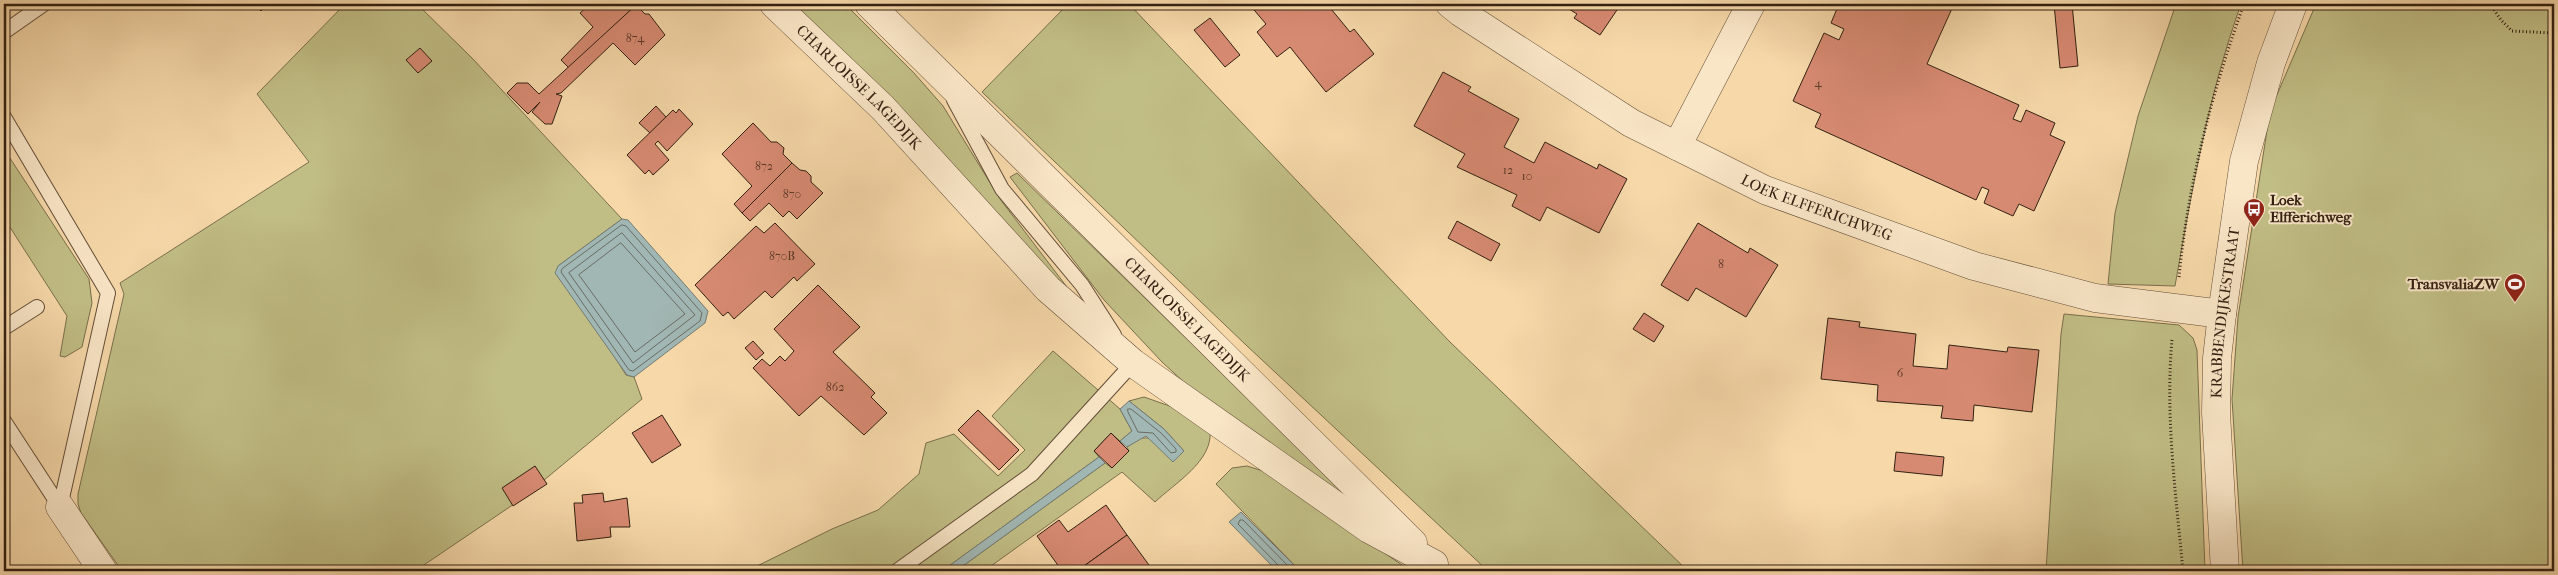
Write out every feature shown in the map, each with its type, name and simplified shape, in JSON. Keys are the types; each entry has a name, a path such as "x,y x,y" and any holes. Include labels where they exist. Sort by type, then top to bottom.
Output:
{"street":[{"name":"CHARLOISSE LAGEDIJK","path":"774,4 883,108 1048,289 1133,363 1369,529 1439,568"},
{"name":"CHARLOISSE LAGEDIJK","path":"869,4 1072,207 1439,568"},
{"name":"LOEK ELFFERICHWEG","path":"1450,4 1631,123 1765,190 1974,266 2094,298 2222,314"},
{"path":"1677,146 1751,4"},
{"name":"KRABBENDIJKESTRAAT","path":"2225,571 2216,413 2217,358 2222,314 2244,161 2271,62 2294,4"},
{"path":"60,508 103,571"}],"lane":[{"path":"4,32 44,4"},
{"name":"CHARLOISSE LAGEDIJK","path":"939,73 1002,189 1082,285 1133,363"},
{"path":"4,117 108,293 60,508"},
{"path":"4,328 37,307"},
{"path":"897,571 1032,474 1133,363"},
{"path":"4,421 60,508"}],"path":[{"path":"2490,4 2500,20 2512,31 2554,33"}],"shaded area":[{"path":"345,4 417,4 472,58 622,219 558,266 626,375 634,377 642,399 520,500 415,571 122,571 81,513 78,504 78,494 124,294 120,283 309,162 257,94"},
{"path":"791,4 845,4 914,73 943,106 1000,199 1073,295"},
{"path":"1068,4 1129,4 1450,342 1688,571 1488,571 1246,345 982,92"},
{"path":"2176,4 2241,4 2229,39 2210,108 2175,286 2108,284 2115,213 2138,116"},
{"path":"2316,4 2554,4 2554,571 2243,571 2232,399 2238,317 2270,111"},
{"path":"4,149 89,279 92,303 82,347 65,357 60,356 67,316 4,218"},
{"path":"1017,173 1364,512 1196,393 1162,362 1104,300 1010,177"},
{"path":"2064,314 2179,325 2193,338 2197,350 2205,571 2046,571 2061,334"},
{"path":"1053,351 1120,409 1132,431 1120,441 1111,433 1094,451 1099,457 942,571 747,571 832,529 878,510 919,474 926,443 954,434 998,476 1025,450 992,416"},
{"path":"1144,397 1181,410 1210,431 1209,442 1205,452 1191,471 1155,502 1122,472 984,571 956,571 1105,463 1112,468 1129,451 1127,447 1141,438 1150,438 1173,461 1184,451 1164,429 1129,401"},
{"path":"1247,466 1263,471 1411,571 1300,571 1216,484 1232,468"}],"water":[{"path":"622,219 628,220 708,311 705,323 634,377 627,375 555,273 558,266"},
{"path":"1129,401 1164,429 1184,451 1173,462 1146,436 1127,447 1120,441 1132,431 1120,409"},
{"path":"1099,457 1105,463 956,571 942,571"},
{"path":"1241,512 1300,571 1277,571 1229,522"}],"building":[{"path":"254,4 268,4 261,11"},
{"path":"590,4 636,5 569,68 561,60 593,27 580,13"},
{"path":"1249,4 1327,4 1350,32 1354,29 1374,54 1326,92 1290,47 1277,57 1257,32 1266,24"},
{"path":"1561,4 1621,4 1600,35 1574,18 1577,14"},
{"path":"1839,4 1954,4 1927,64 2019,105 2013,119 2021,122 2026,110 2055,123 2050,135 2065,142 2034,211 2019,204 2013,216 1984,203 1989,190 1982,187 1976,200 1815,127 1821,114 1793,101 1824,33 1839,40 1844,29 1831,23"},
{"path":"2054,4 2072,4 2078,66 2060,68"},
{"path":"636,5 645,14 649,14 665,35 635,65 613,43 561,93 556,94 562,96 552,124 545,124 532,112 540,102 528,114 507,93 517,83 528,83 539,94"},
{"path":"1210,18 1240,55 1225,67 1194,30"},
{"path":"420,48 432,61 418,73 406,60"},
{"path":"1443,72 1471,87 1468,91 1519,119 1504,147 1534,163 1545,142 1597,169 1599,164 1627,179 1599,233 1547,207 1540,221 1512,206 1517,195 1457,167 1465,154 1414,126"},
{"path":"656,106 666,117 650,133 639,123"},
{"path":"679,109 693,124 667,151 658,141 655,144 669,160 653,175 649,170 645,174 627,155 673,110 676,113"},
{"path":"753,123 771,142 777,142 784,148 783,154 792,163 742,213 734,204 752,186 722,154"},
{"path":"792,163 800,170 806,171 811,176 811,182 823,193 797,219 789,211 783,217 769,203 750,221 742,213"},
{"path":"1457,221 1500,244 1491,261 1448,238"},
{"path":"775,223 815,264 797,281 794,277 772,298 765,291 734,319 728,312 723,316 695,285 756,226 764,233"},
{"path":"1698,223 1748,253 1750,248 1778,265 1746,317 1696,288 1688,301 1661,285"},
{"path":"818,285 860,327 833,352 875,393 871,397 887,413 864,435 821,396 799,416 753,368 762,359 770,366 780,356 785,361 794,351 774,329"},
{"path":"1644,313 1664,326 1654,342 1633,329"},
{"path":"1828,318 1860,322 1859,327 1916,334 1913,366 1947,369 1949,345 2007,352 2008,347 2039,350 2032,412 1974,405 1973,421 1941,418 1943,406 1877,401 1878,385 1821,379"},
{"path":"753,341 764,353 756,360 745,348"},
{"path":"978,410 1019,450 999,470 958,430"},
{"path":"662,415 681,445 652,463 632,433"},
{"path":"1111,433 1129,451 1112,468 1094,451"},
{"path":"1896,452 1944,457 1942,476 1894,471"},
{"path":"535,466 547,484 513,506 502,488"},
{"path":"603,493 604,502 627,498 630,527 610,527 611,537 577,541 574,503 583,503 582,495"},
{"path":"1106,505 1127,535 1077,571 1062,571 1037,536 1059,520 1068,532"},
{"path":"1127,535 1149,565 1140,571 1077,571"},
{"path":"437,565 442,571 428,571"}],"place":[{"name":"Loek Elfferichweg","path":"2254,228"},
{"name":"TransvaliaZW","path":"2515,303"}]}
